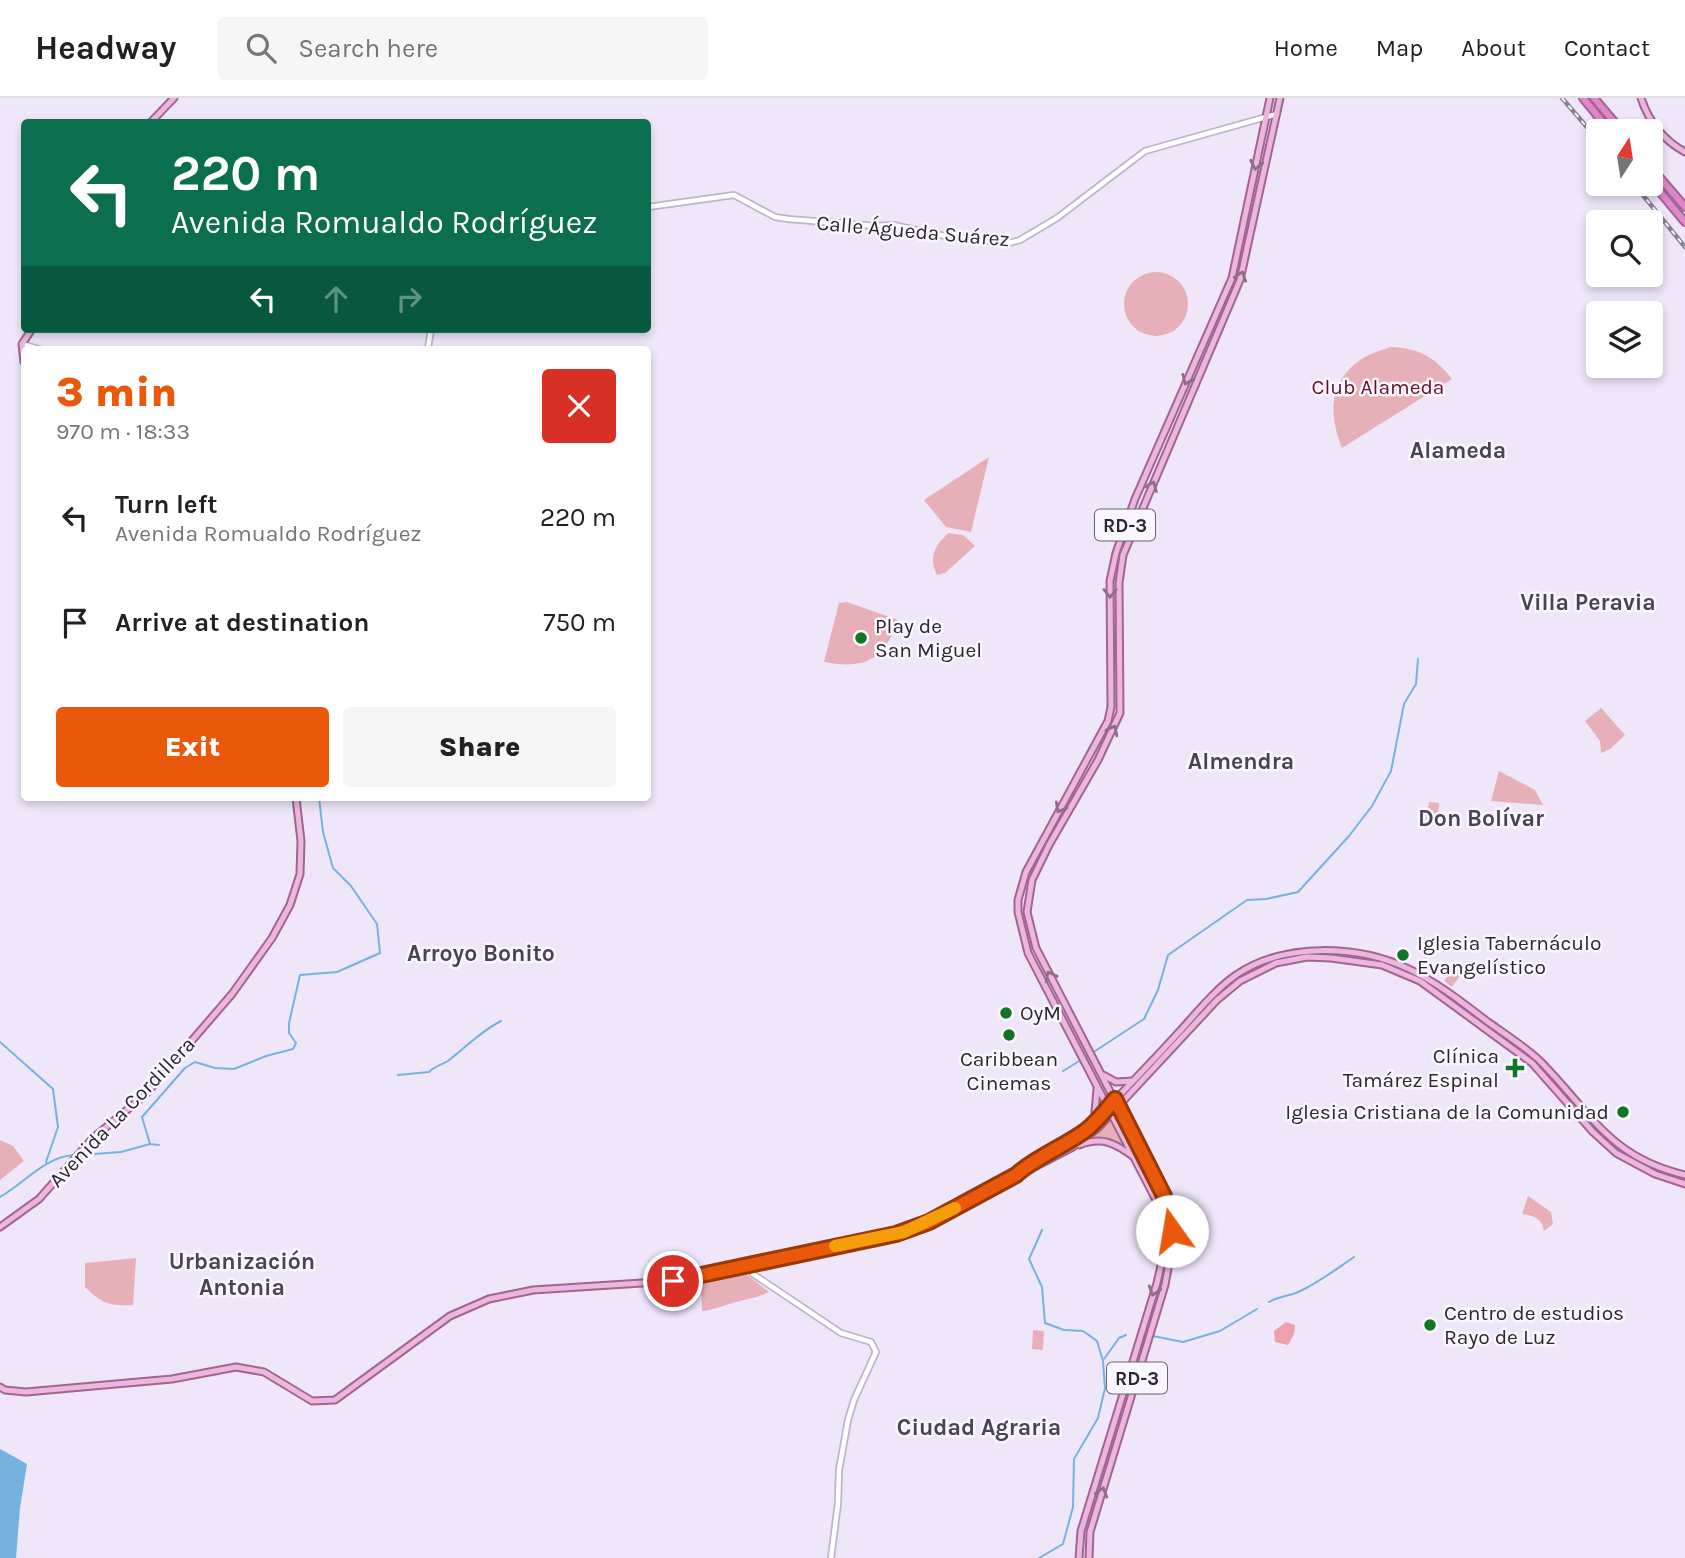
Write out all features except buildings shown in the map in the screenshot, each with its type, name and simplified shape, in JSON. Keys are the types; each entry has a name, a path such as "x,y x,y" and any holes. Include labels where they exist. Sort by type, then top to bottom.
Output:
{"highway":[{"path":"1583,98 1600,119"},
{"path":"1594,98 1612,119"},
{"path":"1663,181 1685,207"},
{"path":"1663,196 1685,222"}],"main road":[{"path":"154,119 174,98"},
{"name":"RD-3","path":"1079,1558 1083,1520 1162,1261 1163,1228 1156,1200 1024,943 1018,912 1020,889 1028,866 1108,721 1111,706 1110,581 1116,554 1135,499 1232,278 1270,98"},
{"name":"RD-3","path":"1089,1558 1090,1532 1173,1254 1172,1224 1164,1196 1032,939 1027,912 1029,890 1037,867 1118,720 1119,583 1123,555 1240,280 1280,98"},
{"path":"1641,98 1659,133 1685,152"},
{"path":"22,344 29,333"},
{"name":"Avenida La Cordillera","path":"0,1227 39,1199 71,1159 145,1095 232,993 272,937 290,905 300,874 301,841 296,801"},
{"path":"0,1387 26,1392 172,1380 236,1367 264,1372 304,1397 326,1402 344,1395 450,1316 489,1298 533,1290 673,1281 904,1232 929,1222 1073,1147 1098,1128 1115,1099 1212,996 1240,972 1267,959 1299,952 1323,951 1361,955 1403,966 1452,995 1538,1059 1588,1117 1620,1148 1653,1165 1685,1175"},
{"path":"1016,1175 1024,1167 1119,1106 1222,995 1251,974 1276,963 1307,957 1363,961 1403,972 1433,989 1532,1063 1593,1132 1616,1153 1655,1174 1685,1184"},
{"path":"1101,1074 1116,1082 1133,1081"},
{"path":"1094,1123 1096,1086"},
{"path":"1129,1125 1126,1105 1131,1092"},
{"path":"1073,1147 1093,1140 1107,1141 1135,1158"}],"street":[{"name":"Calle Águeda Suárez","path":"651,206 734,195 775,217 876,226 893,225 945,236 1009,243 1020,240 1057,218 1145,151 1277,114"},
{"path":"22,344 28,346"},
{"path":"750,1265 754,1274 841,1333 871,1342 876,1352 848,1420 838,1470 838,1503 831,1558"}],"green space":[{"path":"1156,272 1168,274 1179,281 1186,292 1186,316 1179,327 1168,334 1156,336 1144,334 1133,327 1126,316 1124,304 1126,292 1133,281 1144,274"},
{"name":"Club Alameda","path":"1390,347 1409,349 1425,355 1439,364 1452,379 1342,448 1335,424 1334,400 1337,389 1342,379 1360,360"},
{"path":"989,457 971,532 946,527 924,500"},
{"path":"949,533 963,535 975,546 945,573 937,575 933,563 934,552"},
{"name":"Play de San Miguel","path":"847,602 898,620 887,644 871,659 851,664 824,662 839,603"},
{"path":"1601,708 1625,735 1610,749 1601,753 1600,741 1585,721"},
{"path":"1499,771 1535,790 1543,805 1491,801"},
{"path":"1429,802 1439,803 1437,822 1426,820"},
{"path":"1456,965 1464,970 1452,987 1444,981"},
{"path":"1111,1118 1129,1151 1108,1139 1089,1139"},
{"path":"0,1140 13,1146 24,1161 0,1180"},
{"path":"1528,1196 1551,1212 1553,1224 1544,1231 1537,1218 1522,1214"},
{"path":"136,1258 133,1305 107,1303 85,1287 85,1263"},
{"path":"745,1273 769,1292 702,1311 701,1284"},
{"path":"1033,1330 1044,1331 1043,1350 1032,1349"}],"shaded area":[{"path":"1286,1322 1295,1325 1288,1345 1275,1342 1274,1331"}],"water":[{"path":"0,1449 27,1464 16,1558 0,1558"}],"waterway":[{"path":"1086,1057 1144,1019 1158,990 1168,955 1247,900 1298,892 1349,836 1372,806 1391,771 1404,704 1416,684 1418,659"},
{"path":"150,1144 142,1117 185,1068 195,1062 215,1068 234,1069 293,1049 296,1043 289,1033 289,1023 300,975 337,972 380,953 377,924 351,886 333,868 323,832 319,801"},
{"path":"398,1075 429,1072 501,1021"},
{"path":"0,1042 53,1089 58,1127 46,1162"},
{"path":"1063,1071 1081,1060"},
{"path":"80,1155 121,1152 150,1144 159,1145"},
{"path":"0,1197 44,1165 74,1155"},
{"path":"1039,1558 1063,1544 1073,1507 1074,1459 1098,1418 1105,1388 1103,1361 1097,1341 1083,1331 1064,1330 1045,1323 1042,1287 1029,1259 1042,1230"},
{"path":"1269,1302 1304,1289 1354,1257"},
{"path":"1153,1336 1183,1342 1220,1331 1257,1309"},
{"path":"1104,1359 1119,1338 1126,1335"}],"railway":[{"path":"1562,98 1586,126"},
{"path":"1644,196 1685,247"}],"slow traffic":[{"path":"835,1246 904,1232 955,1208"}],"place":[{"name":"Play de San Miguel","path":"861,638"},
{"name":"Iglesia Tabernáculo Evangelístico","path":"1403,955"},
{"name":"OyM","path":"1006,1013"},
{"name":"Caribbean Cinemas","path":"1009,1035"},
{"name":"Clínica Tamárez Espinal","path":"1515,1068"},
{"name":"Iglesia Cristiana de la Comunidad","path":"1623,1112"},
{"name":"Centro de estudios Rayo de Luz","path":"1430,1325"}],"district":[{"name":"Alameda","path":"1458,450"},
{"name":"Villa Peravia","path":"1588,602"},
{"name":"Almendra","path":"1241,761"},
{"name":"Don Bolívar","path":"1481,818"},
{"name":"Arroyo Bonito","path":"481,953"},
{"name":"Urbanización Antonia","path":"242,1274"},
{"name":"Ciudad Agraria","path":"979,1427"}],"route":[{"path":"673,1281 896,1234 921,1225 1016,1175 1024,1167 1092,1125 1115,1099 1164,1196 1172,1231"}]}
